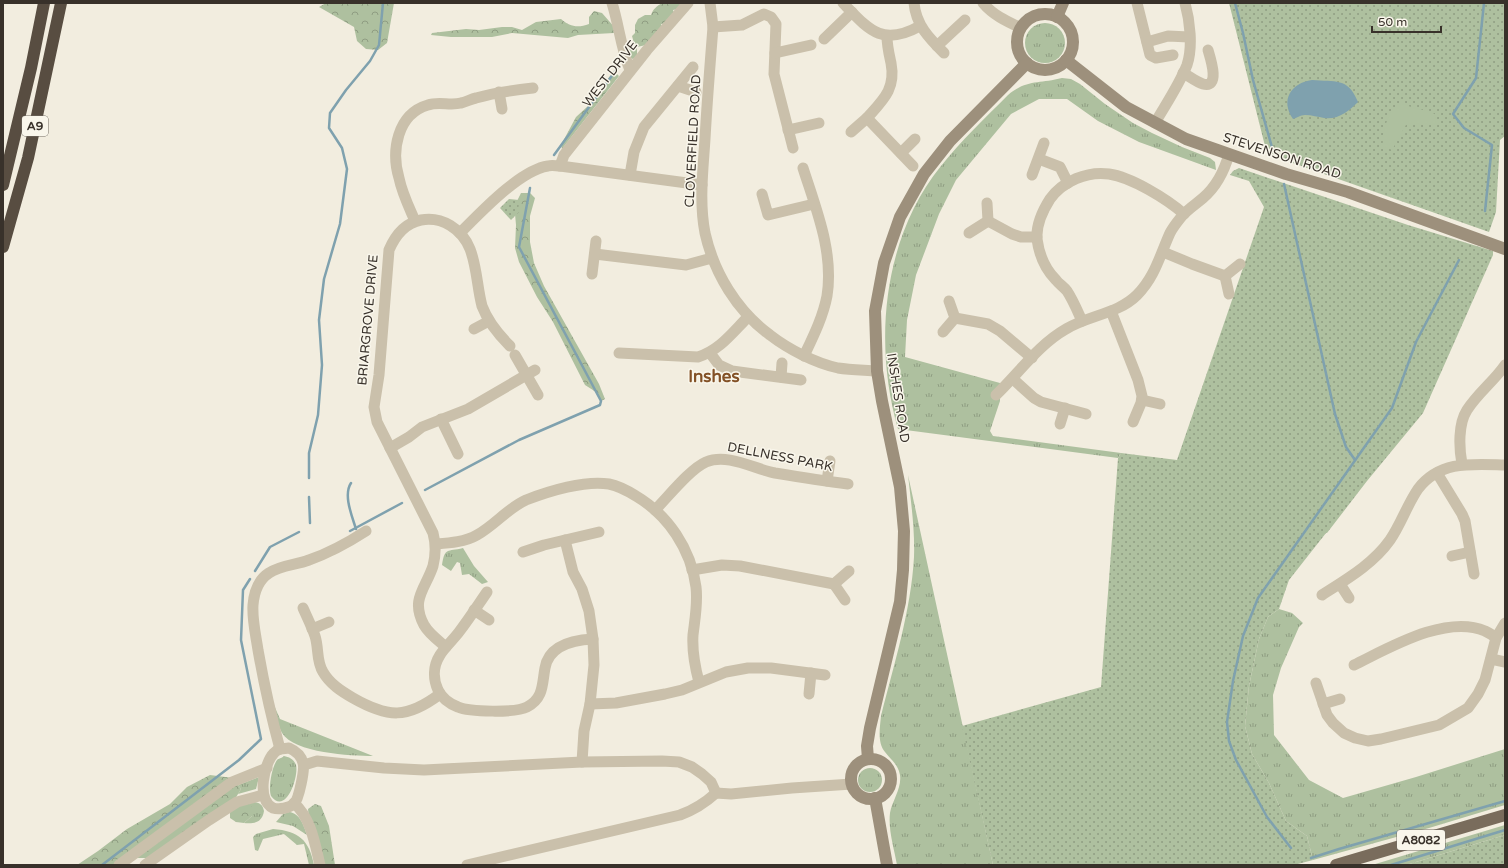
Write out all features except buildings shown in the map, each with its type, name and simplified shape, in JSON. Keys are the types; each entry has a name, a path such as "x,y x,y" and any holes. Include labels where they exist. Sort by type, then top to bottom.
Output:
{"highway":[{"name":"A9","path":"3,185 31,68 44,3"},
{"name":"A9","path":"3,247 28,158 61,3"}],"main road":[{"name":"A8082","path":"1336,865 1505,815"}],"street":[{"path":"612,3 617,18 624,54 630,70"},
{"name":"WEST DRIVE","path":"558,166 564,155 630,70 688,3"},
{"name":"CLOVERFIELD ROAD","path":"710,3 713,27 702,185 705,232 712,258 721,277 748,317 783,345 804,356 836,367 877,371"},
{"path":"843,3 865,26 875,32 887,36 909,32 920,26"},
{"path":"914,3 920,26 941,50 964,20"},
{"path":"983,3 988,10 1021,28"},
{"path":"1057,17 1063,3"},
{"path":"1137,3 1150,55 1156,58 1173,54"},
{"path":"1155,123 1187,64 1190,47 1185,3"},
{"path":"824,39 852,12"},
{"path":"713,27 742,25 764,14 771,17 776,24 774,74 793,148"},
{"path":"1049,14 1057,17 1066,25 1072,36 1072,45 1066,60 1059,66 1051,69 1038,69 1027,63 1021,56 1018,47 1018,37 1021,28 1026,22 1037,16 1049,14"},
{"path":"851,132 867,118 887,96 891,87 891,63 888,54 887,36"},
{"path":"1147,42 1168,36 1189,37"},
{"path":"775,53 811,45"},
{"path":"1183,73 1203,84 1211,82 1214,77 1214,72 1208,50"},
{"name":"STEVENSON ROAD","path":"1066,60 1126,107 1186,139 1292,176 1348,192 1505,249"},
{"name":"INSHES ROAD","path":"868,759 867,746 870,728 900,602 904,531 900,487 877,371 875,311 884,263 900,217 924,174 950,141 1027,63"},
{"path":"630,175 634,152 644,127 693,67"},
{"path":"678,86 696,92"},
{"path":"533,88 499,92 450,105 429,104 419,108 402,125 396,148 396,164 399,178 414,221 437,220 449,224 460,233 470,248 483,306 489,321 531,372 538,396"},
{"path":"499,92 502,109"},
{"path":"867,118 913,166"},
{"path":"788,130 819,123"},
{"path":"901,153 915,139"},
{"path":"1032,175 1044,143"},
{"path":"996,395 1014,378 1044,344 1082,320 1111,311 1125,304 1137,295 1153,274 1170,232 1184,214 1212,189 1220,179 1229,154"},
{"path":"1039,159 1060,167 1068,183"},
{"path":"460,233 514,183 529,173 547,166 558,166 702,185"},
{"path":"803,168 827,253 829,277 827,297 822,317 804,356"},
{"path":"1082,320 1072,299 1046,267 1040,252 1037,237 1040,219 1046,205 1054,194 1068,183 1079,177 1096,173 1110,174 1124,178 1163,197 1184,214"},
{"path":"762,194 768,215 814,204"},
{"path":"987,203 988,221"},
{"name":"BRIARGROVE DRIVE","path":"414,221 403,228 394,237 389,250 379,375 374,407 376,422 418,502 433,533 436,544"},
{"path":"988,221 1017,236 1037,237"},
{"path":"969,233 988,221"},
{"path":"592,274 596,241"},
{"path":"1163,252 1225,276"},
{"path":"595,254 686,265 712,258"},
{"path":"1225,276 1240,264"},
{"path":"1225,276 1229,294"},
{"path":"949,301 955,318"},
{"path":"1111,311 1138,380 1142,396 1142,400 1133,422"},
{"path":"619,353 698,357 710,353 719,346 748,317"},
{"path":"955,318 988,324 1000,331 1032,358"},
{"path":"943,332 955,318"},
{"path":"474,329 489,321"},
{"path":"710,353 719,365 732,371 801,380"},
{"path":"781,377 782,363"},
{"path":"1462,464 1462,421 1470,406 1505,365"},
{"path":"390,448 409,437 422,427 468,409 531,372"},
{"path":"1014,378 1034,398 1041,402 1086,414"},
{"path":"1142,400 1160,404"},
{"path":"1060,424 1065,408"},
{"path":"441,419 458,454"},
{"name":"DELLNESS PARK","path":"655,510 690,474 707,461 720,459 773,472 848,484"},
{"path":"827,481 830,461"},
{"path":"1322,595 1366,565 1378,554 1390,539 1418,490 1425,482 1437,473 1452,466 1462,464 1505,465"},
{"path":"1437,473 1465,522 1474,574"},
{"path":"446,647 424,626 420,615 420,595 432,567 436,544 463,541 476,536 525,501 548,493 579,485 594,483 609,484 624,488 640,498 669,524 679,538 692,570 696,586 697,604 693,635 693,651 699,682"},
{"path":"280,749 263,681 254,625 253,605 260,581 269,572 278,568 309,560 354,538 366,530"},
{"path":"523,552 544,545 600,532"},
{"path":"565,540 574,572 582,589 589,611 593,639 594,665 590,704 584,731 582,762"},
{"path":"1452,556 1470,552"},
{"path":"692,570 722,565 740,566 834,584 845,600"},
{"path":"834,584 848,571"},
{"path":"1340,584 1349,598"},
{"path":"487,592 439,656 434,668 434,682 440,694 449,703 460,708 513,711 527,707 537,699 543,688 545,667 556,650 566,643 593,639"},
{"path":"304,608 315,637 318,658 322,671 328,680 337,688 369,707 380,712 387,713 408,712 420,707 440,694"},
{"path":"474,610 489,620"},
{"path":"312,629 329,622"},
{"path":"1316,683 1323,704 1333,723 1344,733 1354,738 1368,741 1439,725 1468,708 1478,694 1485,680 1496,638 1505,623"},
{"path":"1354,665 1412,636 1458,626 1485,631 1496,638"},
{"path":"1491,659 1505,662"},
{"path":"590,704 616,703 665,694 682,690 726,672 748,668 771,668 825,675"},
{"path":"809,694 810,673"},
{"path":"1323,704 1340,699"},
{"path":"289,748 295,751 301,757 304,765 299,794 294,804 285,808 274,808 267,803 263,795 263,782 267,768 275,752 280,749 289,748"},
{"path":"868,759 881,762 886,766 890,779 886,791 881,796 869,798 858,794 852,784 852,773 854,768 863,761 868,759"},
{"path":"304,765 317,761 384,768 424,770 582,762 679,762 692,767 702,774 711,782 716,793"},
{"path":"119,865 232,782 267,768"},
{"path":"467,865 680,815 707,802 716,793 731,794 852,784"},
{"path":"145,865 208,820 237,802 263,795"},
{"path":"875,798 887,865"},
{"path":"294,804 306,816 316,846 320,865"}],"green space":[{"path":"326,3 394,3 387,43 378,50 366,49 357,41 354,27 319,7"},
{"path":"662,3 684,3 678,9 673,10 674,13 666,23 661,24 662,27 646,45 637,47 637,56 633,59 628,57 625,44 634,43 632,36 635,33 635,25 638,19 645,15 651,15 655,8"},
{"path":"1229,3 1505,3 1505,136 1500,140 1496,212 1489,232 1267,154"},
{"path":"594,11 602,13 616,29 614,33 578,35 568,38 512,33 492,37 451,37 431,35 432,33 466,29 479,30 502,27 512,27 522,30 536,22 561,19 568,24 581,26 589,24 589,17"},
{"path":"1049,23 1056,26 1062,32 1065,43 1064,51 1056,60 1049,63 1041,63 1034,60 1026,51 1025,39 1028,32 1037,24"},
{"path":"616,73 619,76 562,149 561,145 576,117 588,106 610,76"},
{"path":"1062,78 1071,79 1080,84 1105,104 1133,123 1182,147 1210,158 1215,162 1216,170 1139,142 1098,121 1067,99 1039,99 1011,114 956,180 939,214 916,275 907,320 905,357 1000,383 1000,401 990,431 993,436 1121,453 1118,458 898,429 890,396 886,362 885,327 888,292 895,258 906,225 921,194 941,166 1008,95 1021,86 1027,84"},
{"path":"1400,104 1431,112 1436,115 1435,124 1407,123 1392,150 1383,146 1384,135 1392,110"},
{"path":"1239,168 1408,225 1493,251 1493,255 1423,413 1289,580 1279,609 1268,617 1259,639 1249,686 1245,726 1252,754 1269,783 1286,821 1307,836 1313,860 1294,865 993,865 962,726 1101,687 1118,458 1121,453 1177,460 1264,207 1249,181 1230,175 1233,171"},
{"path":"521,193 530,193 535,198 530,216 530,242 534,263 544,286 599,384 605,399 601,401 596,392 585,385 553,322 537,297 519,262 515,248 515,214 516,203"},
{"path":"509,199 519,200 518,213 511,220 500,208"},
{"path":"908,475 993,865 897,865 891,832 890,813 900,785 900,775 896,765 882,748 880,730 881,716 906,617 912,577 914,537"},
{"path":"463,548 474,566 488,582 482,584 469,574 462,575 460,563 457,562 451,571 442,565 444,555 448,551"},
{"path":"1279,609 1292,613 1303,623 1299,627 1281,668 1273,695 1274,735 1309,780 1343,798 1505,749 1505,805 1313,860 1307,836 1286,821 1269,783 1252,754 1245,726 1249,686 1259,639 1268,617"},
{"path":"273,703 280,719 373,756 324,752 298,745 288,740 280,729"},
{"path":"284,756 294,761 296,765 295,777 290,792 286,798 282,801 277,801 271,796 270,792 271,777 276,762"},
{"path":"870,768 875,769 881,775 881,785 875,791 870,792 865,791 859,785 858,780 859,775 865,769"},
{"path":"210,775 233,778 241,789 235,799 149,858 133,858 122,865 77,865 127,829 170,804 187,787"},
{"path":"259,777 256,789 238,794 241,789 238,785"},
{"path":"244,802 257,802 263,807 263,815 257,822 244,823 252,816"},
{"path":"239,804 248,804 252,807 252,816 244,823 236,822 230,818 230,812"},
{"path":"315,804 321,806 329,826 335,865 322,865 309,819 308,809"},
{"path":"289,812 299,817 307,835 293,826 276,822 283,814"},
{"path":"1505,825 1505,835 1406,865 1372,865"},
{"path":"273,829 290,832 301,838 309,849 314,865 309,865 304,844 297,845 284,834 263,839 258,851 255,850 253,837 256,834"},
{"path":"1505,835 1505,865 1406,865"}],"water":[{"path":"1312,80 1340,82 1350,88 1358,102 1347,112 1334,118 1302,115 1293,119 1289,112 1288,105 1290,94 1298,85"}],"waterway":[{"path":"309,478 309,453 318,415 322,365 319,320 324,279 340,224 347,169 342,148 329,128 330,113 346,90 370,61 379,45 383,3"},
{"path":"1235,3 1253,80 1273,151"},
{"path":"1484,3 1476,78 1453,114 1464,128 1492,145 1485,211"},
{"path":"554,155 619,66"},
{"path":"1284,184 1335,414 1346,447 1355,460"},
{"path":"425,490 519,440 600,405 601,401 519,247 530,188"},
{"path":"1291,848 1267,817 1236,760 1229,741 1227,722 1233,681 1243,636 1258,598 1392,408 1416,342 1459,260"},
{"path":"351,483 348,499 356,529"},
{"path":"309,497 310,523"},
{"path":"350,531 402,503"},
{"path":"255,571 270,547 299,532"},
{"path":"102,865 239,760 261,739 241,640 243,590 250,579"},
{"path":"1311,858 1505,801"},
{"path":"1391,865 1505,830"}],"district":[{"name":"Inshes","path":"714,376"}]}
